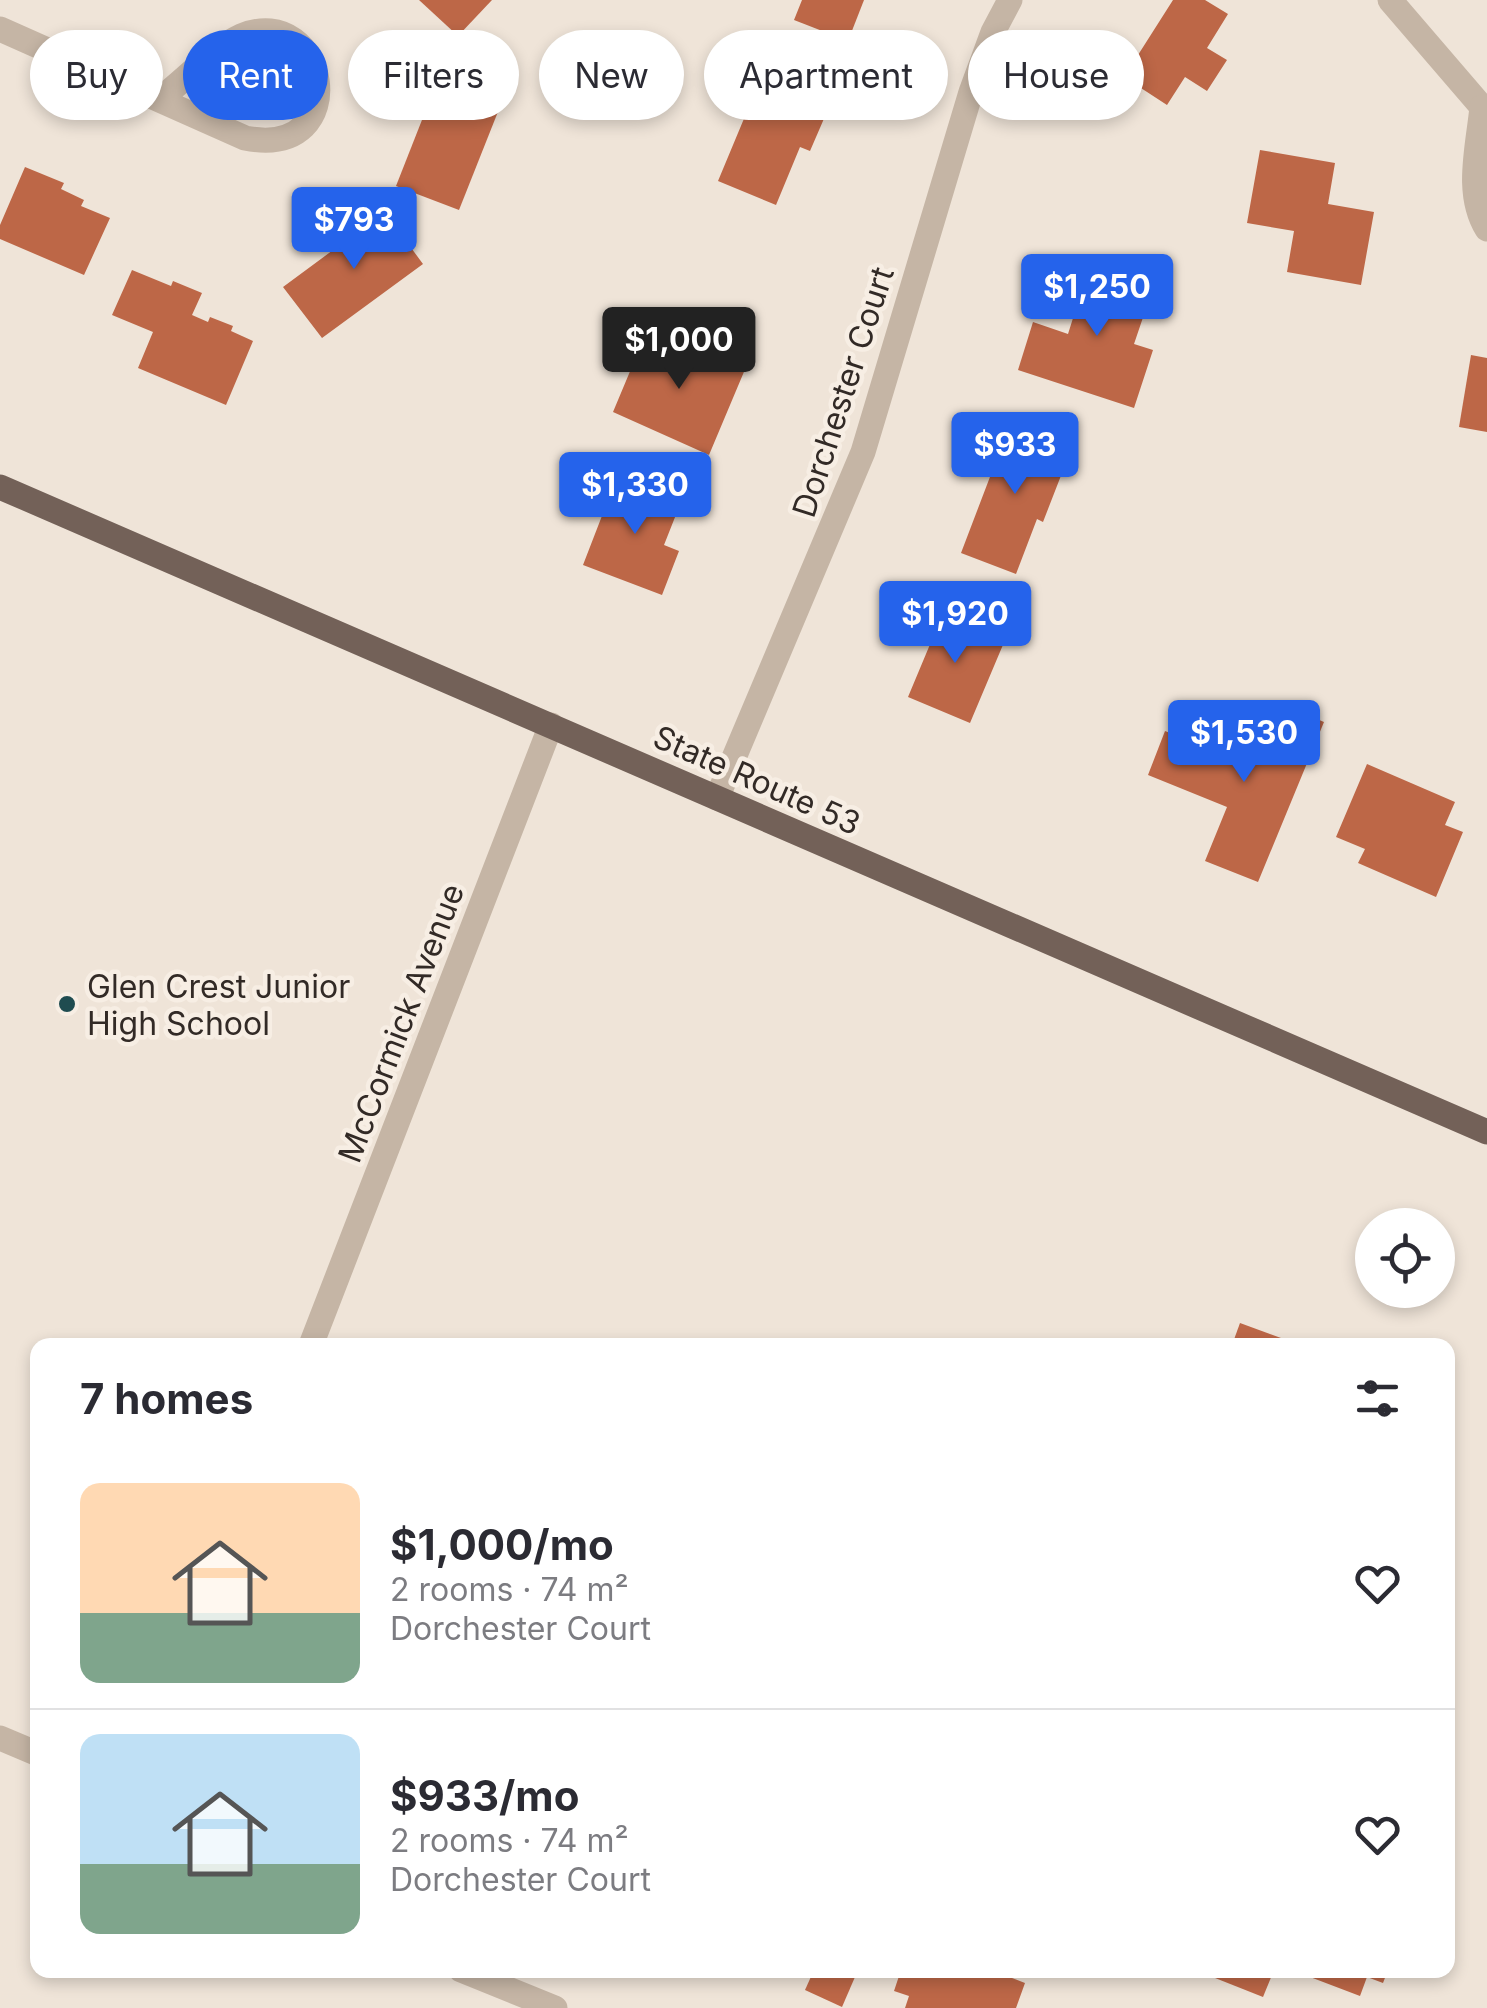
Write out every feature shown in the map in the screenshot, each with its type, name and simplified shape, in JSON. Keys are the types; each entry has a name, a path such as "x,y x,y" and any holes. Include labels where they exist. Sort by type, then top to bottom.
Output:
{"main road":[{"name":"State Route 53","path":"0,487 1487,1132"}],"street":[{"name":"Dorchester Court","path":"717,798 863,452 972,92 1010,0"},
{"path":"1390,0 1484,108 1473,190 1478,214 1487,229"},
{"path":"0,29 30,42"},
{"path":"257,31 275,32 306,50 320,83 310,118 281,140 263,142 245,138 161,98 240,36 257,31"},
{"name":"McCormick Avenue","path":"314,1338 552,726"},
{"path":"0,1738 30,1751"},
{"path":"481,1978 555,2008"}],"building":[{"path":"419,0 492,0 464,30 452,30"},
{"path":"802,0 864,0 852,30 820,30 794,20"},
{"path":"1173,0 1205,0 1228,14 1207,48 1227,60 1207,91 1185,77 1167,105 1144,90 1144,46"},
{"path":"422,120 495,120 459,210 396,186"},
{"path":"743,120 823,120 810,151 800,147 776,205 718,181"},
{"path":"1260,150 1335,163 1328,204 1374,212 1361,285 1287,272 1294,231 1247,223"},
{"path":"25,167 64,183 61,189 84,200 81,206 110,218 84,275 0,239 0,225"},
{"path":"378,203 423,264 322,338 283,287 348,239 341,230"},
{"path":"1091,261 1155,282 1134,344 1153,350 1134,408 1018,370 1033,322 1068,334"},
{"path":"132,270 171,286 173,281 202,293 192,315 233,326 231,331 253,341 226,405 138,368 153,332 112,315"},
{"path":"649,326 683,341 677,354 702,365 708,351 746,367 709,455 613,412"},
{"path":"1471,355 1487,358 1487,432 1459,427"},
{"path":"1018,418 1062,434 1050,468 1062,473 1043,522 1037,519 1016,574 961,553 1001,448 1006,450"},
{"path":"617,477 681,502 664,545 679,551 662,595 583,565"},
{"path":"934,610 1005,640 970,723 908,697 931,642 922,639"},
{"path":"1274,701 1324,722 1258,882 1205,861 1227,807 1148,775 1165,731 1248,764"},
{"path":"1367,764 1455,802 1445,825 1463,832 1436,897 1358,863 1365,849 1336,837"},
{"path":"1240,1323 1281,1338 1235,1338"},
{"path":"810,1978 855,1978 842,2007 805,1990"},
{"path":"898,1978 1012,1978 1025,1983 1016,2008 905,2008 909,1996 894,1991"},
{"path":"1215,1978 1271,1978 1263,1997"},
{"path":"1313,1978 1367,1978 1360,1996"}],"place":[{"name":"Glen Crest Junior High School","path":"67,1004"}]}
